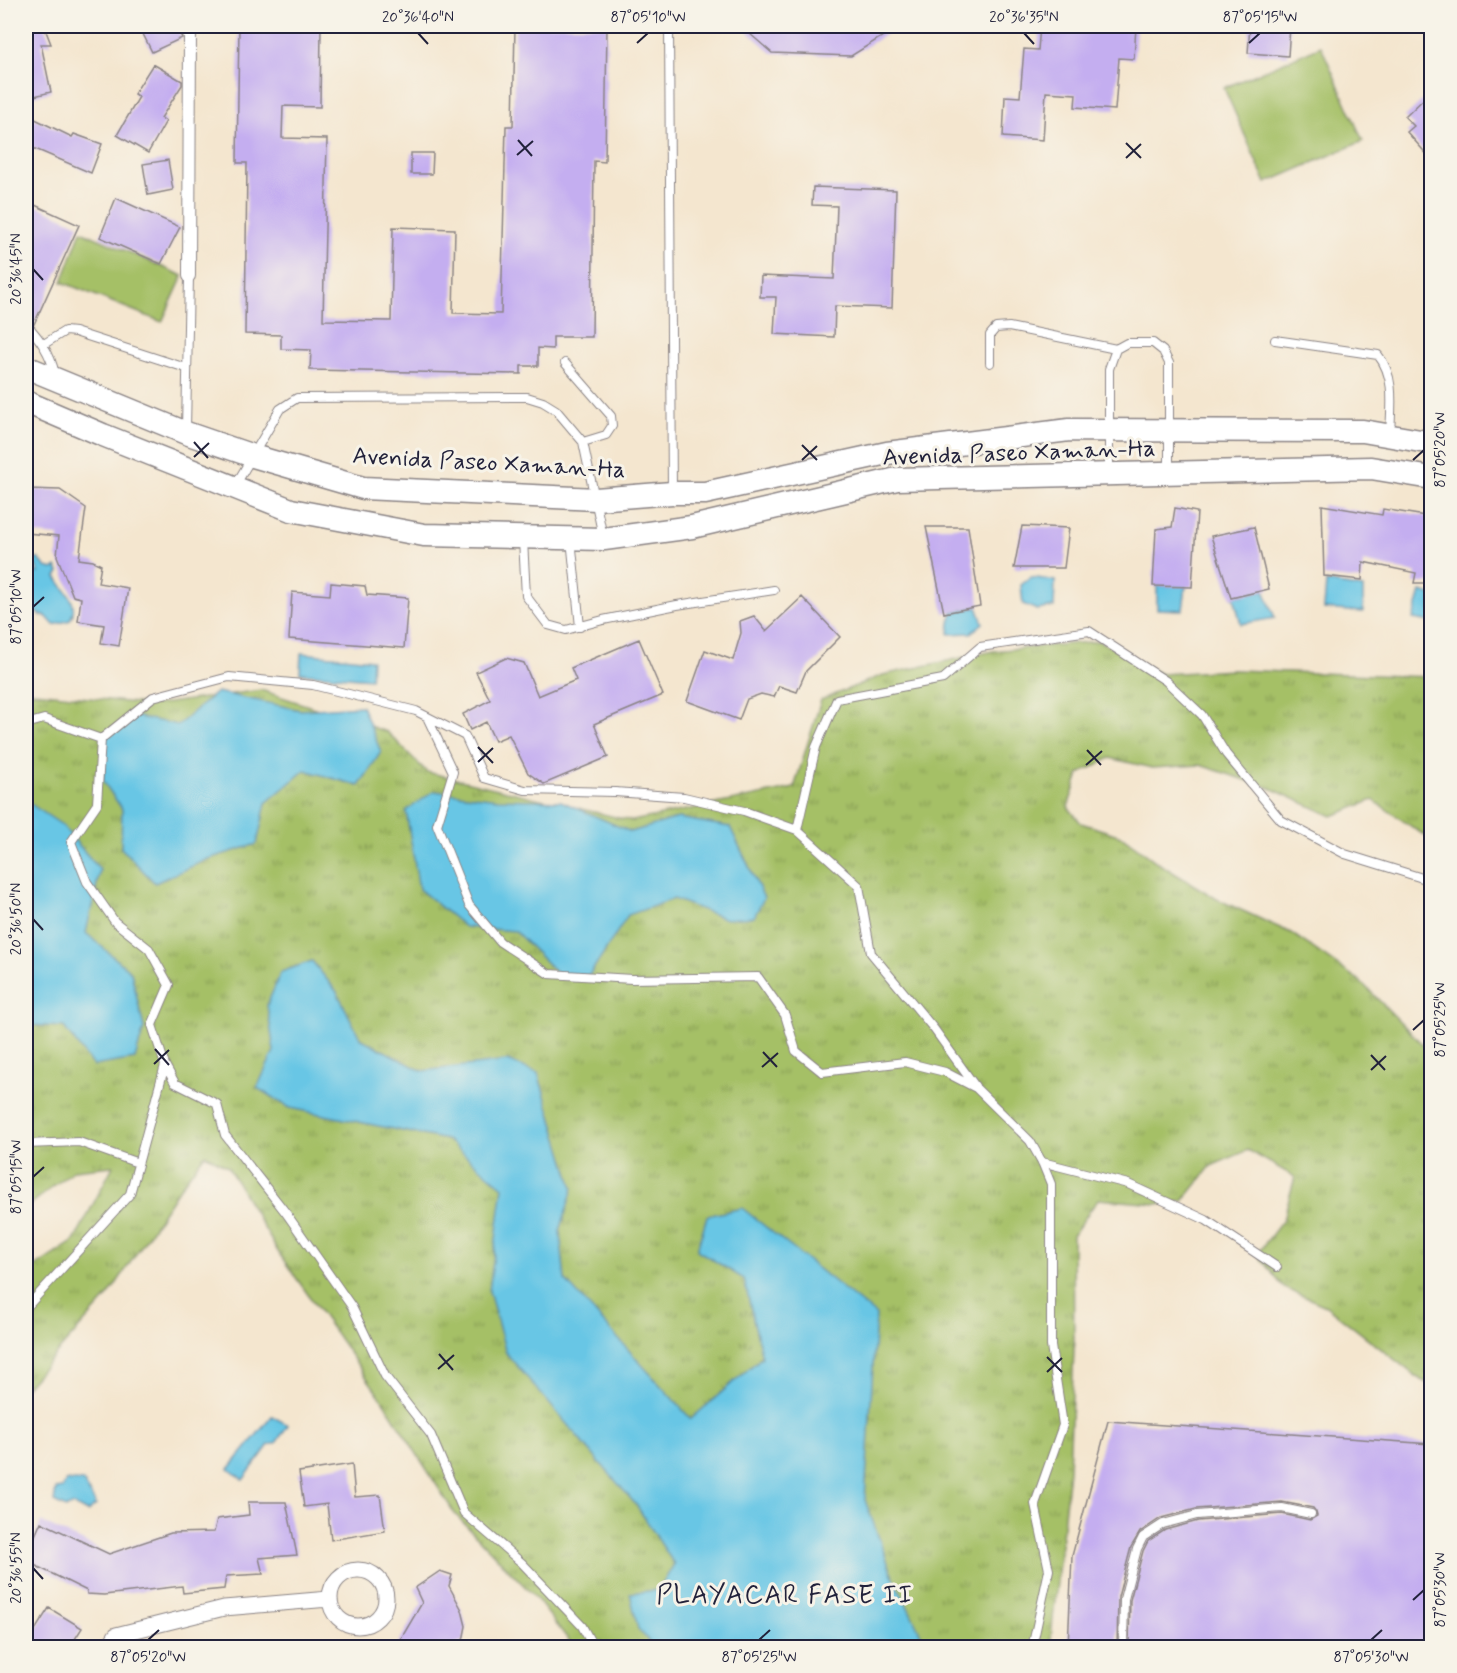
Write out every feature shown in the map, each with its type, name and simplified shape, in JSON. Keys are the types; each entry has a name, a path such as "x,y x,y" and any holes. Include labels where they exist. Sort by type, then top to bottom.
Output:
{"main road":[{"name":"Avenida Paseo Xaman-Ha","path":"26,366 57,381 186,433 253,456 363,488 596,499 705,492 892,466 1069,430 1363,431 1431,443"},
{"name":"Avenida Paseo Xaman-Ha","path":"26,402 291,510 424,535 604,539 692,527 892,466 1109,475 1371,468 1431,478"}],"street":[{"path":"189,276 190,26"},
{"path":"108,1647 116,1635 224,1608 329,1599"}],"lane":[{"path":"669,26 672,493"},
{"path":"186,433 189,276"},
{"path":"26,324 44,344 51,358 57,381"},
{"path":"990,363 990,334 996,328 1009,327 1116,349 1127,343 1153,343 1163,351 1169,363 1169,473"},
{"path":"44,344 65,331 75,332 186,369"},
{"path":"1275,340 1378,355 1386,364 1391,386 1390,436"},
{"path":"1109,475 1109,369 1116,349"},
{"path":"565,363 611,416 612,426 606,435 583,442"},
{"path":"235,487 280,408 297,398 527,397 543,402 556,410 583,442 604,539"},
{"path":"523,537 526,596 548,625 566,630 677,605 774,590"},
{"path":"571,538 580,627"},
{"path":"797,830 816,747 837,699 943,679 980,647 1089,631 1166,681 1202,715 1226,754 1281,820 1345,854 1431,881"},
{"path":"594,1647 582,1626 522,1563 464,1513 431,1435 385,1376 352,1307 286,1213 225,1135 217,1104 175,1083 165,1065 152,1024 169,986 149,949 115,922 87,882 71,842 96,804 101,739 153,697 229,677 313,685 416,711 465,735 484,778 525,790 615,792 684,797 744,811 797,830 859,886 871,953 934,1029 976,1088 1030,1141 1051,1184 1051,1346 1063,1425 1035,1504 1049,1570 1032,1647"},
{"path":"427,717 453,772 437,825 469,905 500,942 549,974 633,979 758,977 785,1015 796,1051 822,1072 905,1062 945,1072 976,1088"},
{"path":"26,724 44,719 101,739"},
{"path":"26,1308 130,1194 165,1065"},
{"path":"26,1144 79,1142 138,1163"},
{"path":"1042,1162 1128,1184 1206,1220 1277,1267"},
{"path":"1123,1647 1124,1599 1137,1549 1143,1537 1163,1524 1197,1515 1282,1508 1311,1514"}],"green space":[{"path":"1321,46 1363,141 1266,183 1224,88"},
{"path":"81,231 183,276 162,322 62,282"},
{"path":"1099,641 1161,674 1234,670 1431,677 1431,840 1373,800 1332,816 1270,788 1200,765 1152,768 1110,758 1079,774 1068,807 1081,823 1121,836 1161,865 1217,899 1291,933 1360,981 1431,1053 1432,1385 1421,1380 1326,1306 1284,1288 1257,1254 1283,1220 1295,1177 1248,1150 1211,1166 1183,1201 1156,1204 1098,1199 1073,1235 1074,1349 1069,1470 1050,1647 574,1647 535,1597 455,1514 384,1402 280,1255 228,1167 205,1154 176,1193 109,1295 26,1387 26,1273 74,1241 113,1166 74,1170 26,1208 26,691 154,705 261,690 387,732 427,772 632,821 794,788 821,700 883,675 993,651"}],"water":[{"path":"35,559 39,559 46,567 53,569 56,567 59,572 56,577 73,603 73,614 70,620 54,625 46,616 36,612 26,616 26,570 39,573"},
{"path":"1031,577 1055,581 1054,607 1037,610 1023,604 1021,585"},
{"path":"1326,582 1363,588 1363,612 1324,609"},
{"path":"1157,586 1186,586 1183,610 1157,609"},
{"path":"1264,590 1275,618 1241,624 1234,597"},
{"path":"1421,592 1431,595 1431,622 1413,619"},
{"path":"977,607 983,623 971,633 949,634 953,612"},
{"path":"301,653 372,660 371,679 300,673"},
{"path":"217,692 300,710 362,706 381,752 359,786 305,770 266,803 257,844 208,859 155,883 121,848 122,809 103,781 105,738 134,716 178,725"},
{"path":"434,791 498,799 561,801 631,832 678,818 730,827 764,898 754,917 726,919 674,899 628,915 588,977 561,977 515,931 465,927 419,889 406,811"},
{"path":"26,801 62,825 100,870 86,933 131,972 144,1028 135,1059 93,1066 64,1027 26,1025"},
{"path":"312,961 337,992 360,1038 422,1071 508,1061 538,1073 573,1188 560,1231 565,1280 691,1419 762,1357 744,1279 697,1250 707,1216 742,1208 876,1315 865,1500 892,1574 927,1647 654,1647 638,1629 630,1593 659,1590 674,1564 637,1506 506,1353 489,1291 503,1187 447,1140 290,1108 257,1088 274,1051 267,1005 281,972"},
{"path":"272,1416 288,1425 276,1443 269,1445 243,1480 229,1469"},
{"path":"66,1481 83,1481 96,1505 87,1512 74,1505 66,1508 54,1502 56,1489 62,1488"}],"building":[{"path":"26,26 44,26 51,44 41,44 51,92 26,98"},
{"path":"139,26 176,26 182,38 152,52"},
{"path":"239,26 321,26 320,107 283,106 282,138 327,139 323,320 391,321 393,227 455,229 453,313 501,314 506,126 513,126 515,26 607,26 605,162 594,161 592,337 553,337 553,349 538,348 538,366 521,366 521,374 310,370 311,350 281,349 281,335 245,334 247,163 237,163"},
{"path":"741,26 899,26 851,56 772,53"},
{"path":"1040,26 1136,26 1134,59 1119,58 1115,110 1075,107 1076,94 1046,92 1043,140 1003,137 1005,96 1020,97 1024,49 1038,50"},
{"path":"1250,26 1290,26 1288,56 1248,53"},
{"path":"153,64 182,81 182,85 161,118 166,121 148,153 117,135 139,97 134,94"},
{"path":"1431,92 1431,159 1407,132 1414,126 1405,117"},
{"path":"31,117 72,137 74,134 102,144 91,173 26,145 26,129"},
{"path":"411,153 433,153 432,174 411,174"},
{"path":"168,160 173,190 148,195 143,164"},
{"path":"813,187 896,190 892,308 835,306 834,337 774,334 776,297 760,297 761,276 834,279 837,206 812,205"},
{"path":"116,198 180,227 161,264 100,237"},
{"path":"26,201 79,225 34,324 26,318"},
{"path":"26,489 60,490 86,508 79,559 101,565 98,583 128,588 119,646 101,643 104,625 78,621 81,598 73,596 57,556 59,536 26,533"},
{"path":"1322,505 1382,515 1383,509 1431,517 1431,583 1414,583 1416,573 1363,562 1362,580 1324,576"},
{"path":"1175,508 1197,512 1192,587 1153,586 1156,529 1172,527"},
{"path":"1022,526 1069,528 1064,568 1014,568"},
{"path":"926,527 968,527 980,606 944,613"},
{"path":"1254,527 1269,589 1231,598 1211,536"},
{"path":"331,583 365,586 367,595 408,598 404,648 289,639 292,592 330,595"},
{"path":"802,597 840,637 806,671 797,692 779,686 774,697 761,694 747,699 739,720 687,701 705,650 733,660 741,633 740,621 754,616 766,631"},
{"path":"639,639 663,695 594,724 608,757 544,784 528,773 509,735 495,741 486,722 470,730 463,714 490,700 476,672 506,658 524,663 538,696 576,680 571,668"},
{"path":"1108,1421 1431,1444 1431,1647 1129,1647 1130,1600 1143,1551 1148,1541 1165,1530 1198,1521 1282,1514 1310,1520 1317,1516 1313,1508 1282,1502 1196,1509 1161,1518 1140,1532 1131,1547 1118,1597 1117,1647 1068,1647 1072,1556"},
{"path":"352,1464 355,1497 380,1495 385,1531 331,1540 327,1504 304,1507 299,1472"},
{"path":"248,1502 286,1502 297,1555 259,1558 263,1574 226,1576 224,1589 183,1593 182,1586 104,1595 87,1594 87,1591 26,1561 41,1522 109,1554 171,1533 214,1532 217,1519 249,1515"},
{"path":"440,1571 452,1575 449,1586 462,1610 466,1626 463,1641 450,1647 396,1647 422,1603 415,1588"},
{"path":"49,1608 82,1628 70,1647 38,1647 28,1641"}],"district":[{"name":"PLAYACAR FASE II","path":"785,1594"}]}
